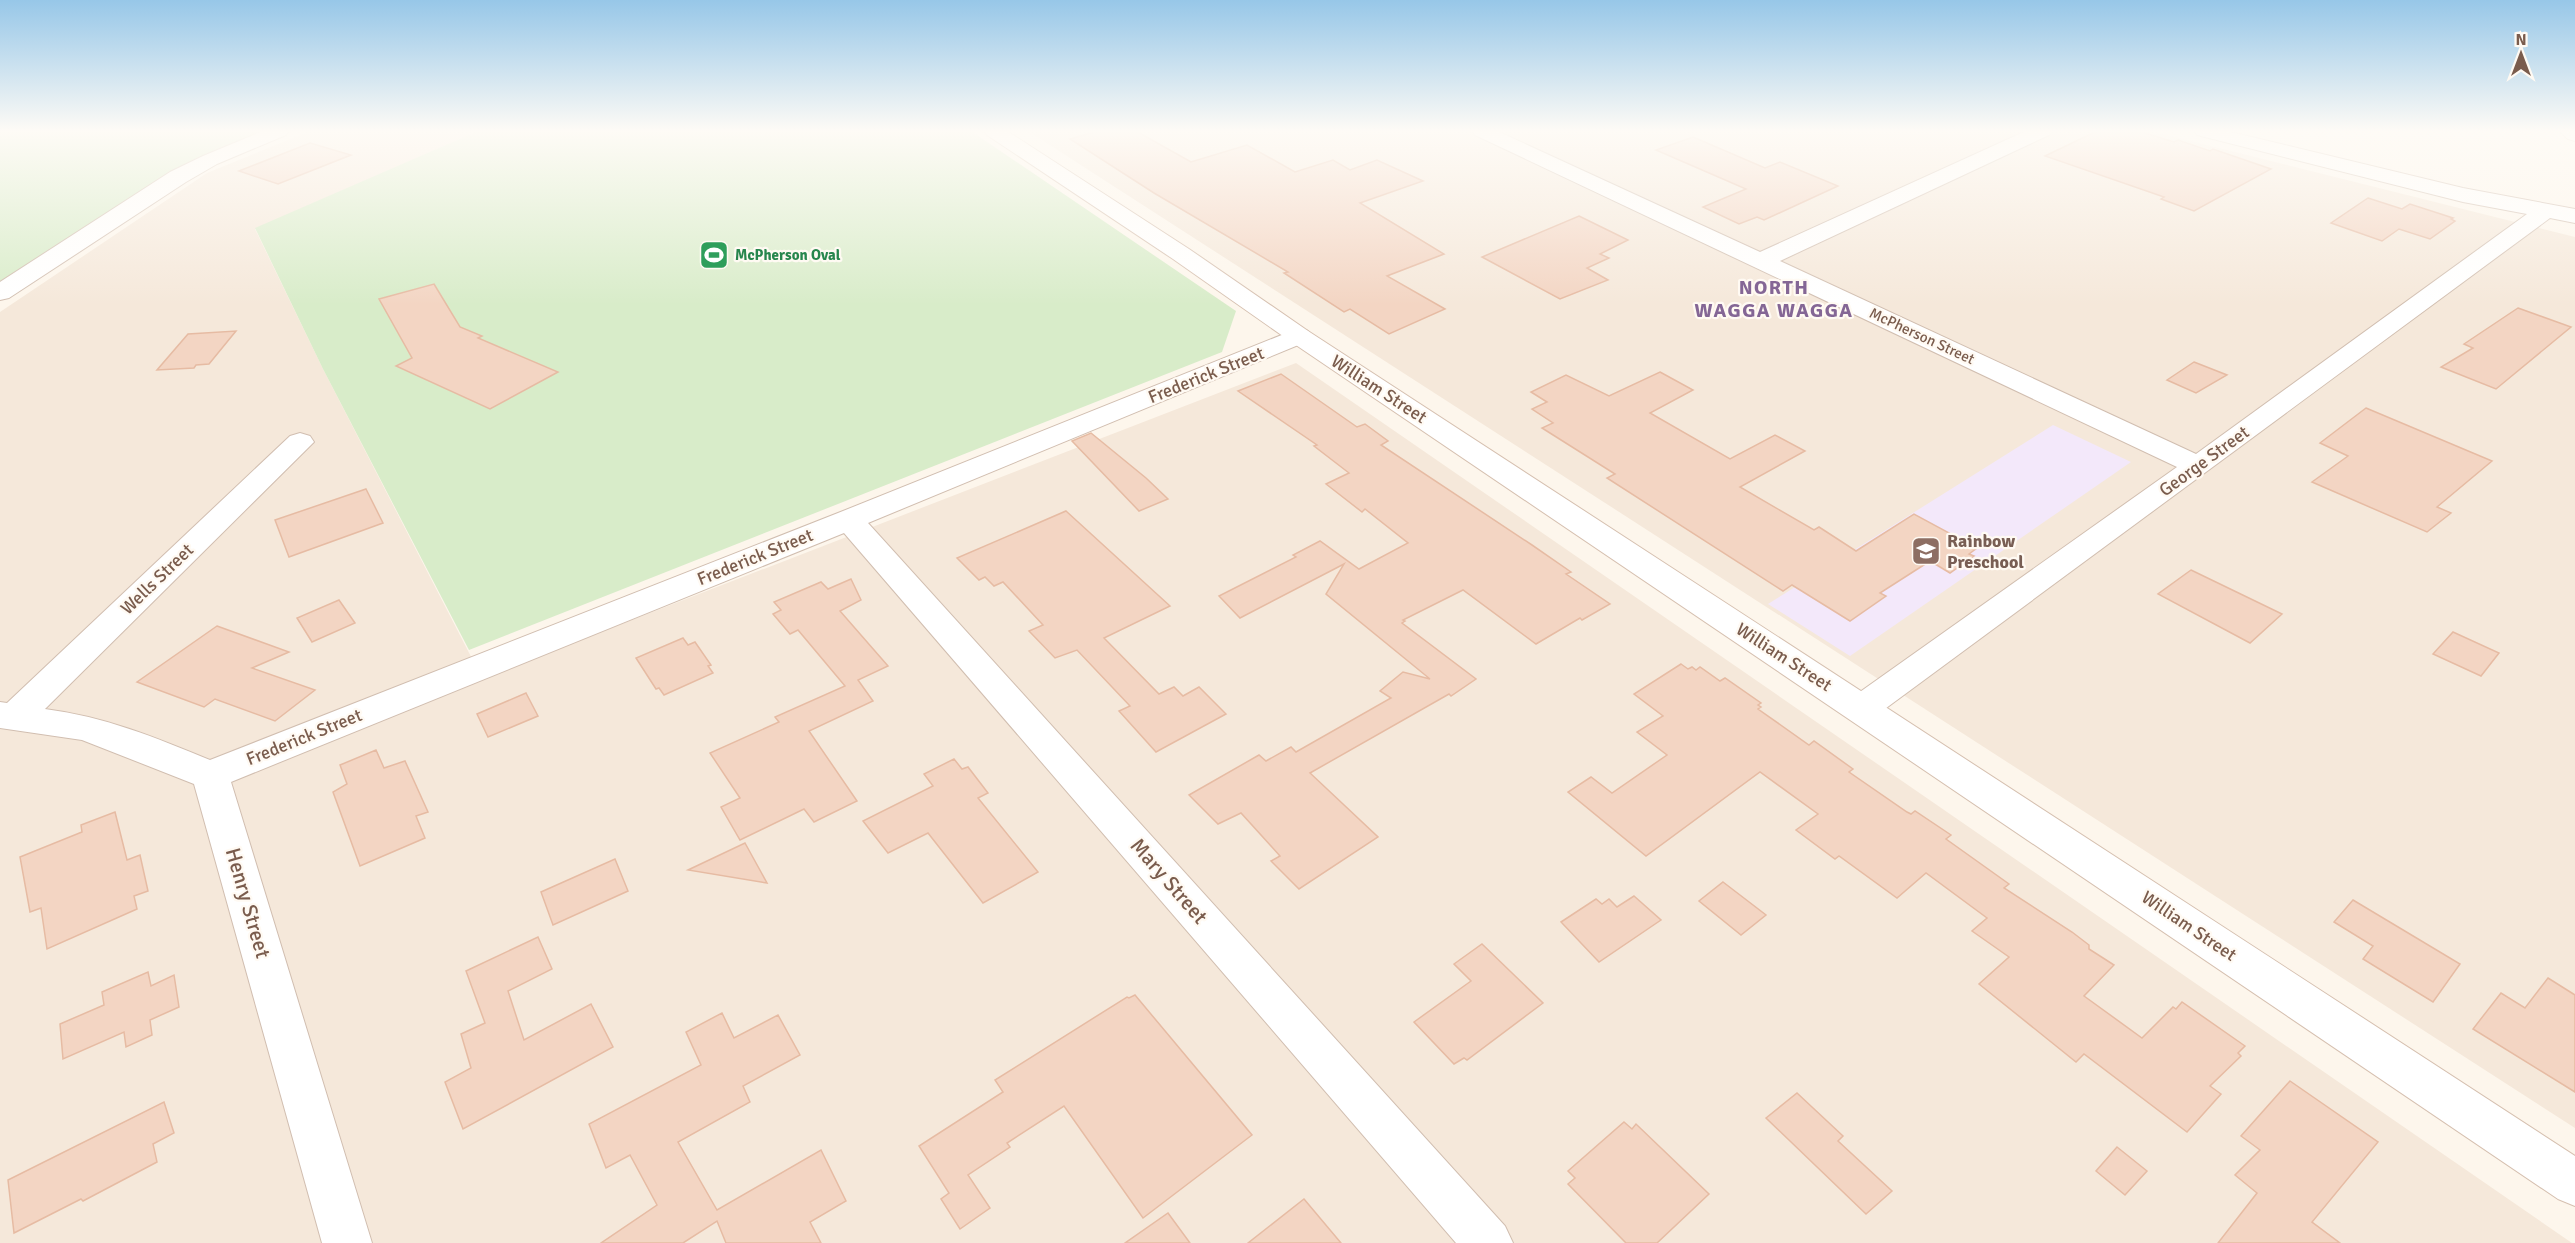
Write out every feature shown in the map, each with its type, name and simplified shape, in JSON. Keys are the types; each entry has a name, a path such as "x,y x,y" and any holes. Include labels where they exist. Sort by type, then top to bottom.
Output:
{"street":[{"path":"0,293 160,189"},
{"name":"William Street","path":"1083,189 1299,336 2575,1183"},
{"name":"McPherson Street","path":"1610,189 2198,466"},
{"path":"1763,260 1915,189"},
{"path":"2439,189 2575,216"},
{"name":"George Street","path":"1862,708 2198,466 2545,211"},
{"name":"Frederick Street","path":"210,775 849,520 1299,336"},
{"name":"Wells Street","path":"7,716 300,442"},
{"name":"Mary Street","path":"849,520 1488,1243"},
{"path":"7,716 85,727 135,744 210,775"},
{"name":"Henry Street","path":"210,775 347,1243"}],"shaded area":[{"path":"183,189 346,189 255,229 323,369 482,678 1296,363 2572,1243 0,1243 0,312"},
{"path":"1118,189 2383,189 2575,237 2575,1128"},
{"name":"Rainbow Preschool","path":"2053,425 2131,462 1850,656 1768,604"}],"green space":[{"path":"0,189 172,189 0,293"},
{"name":"McPherson Oval","path":"345,189 1056,189 1236,311 1222,352 469,650 323,369 255,228"}],"building":[{"path":"1148,189 1400,189 1360,203 1444,254 1387,276 1445,309 1389,334 1350,309 1344,312 1284,273 1288,272"},
{"path":"1746,189 1831,189 1764,220 1757,217 1739,224 1703,207"},
{"path":"2141,189 2234,189 2194,211 2161,199 2164,197"},
{"path":"2368,198 2402,209 2410,204 2453,218 2451,219 2455,221 2430,239 2399,229 2382,241 2331,223"},
{"path":"1579,216 1628,240 1600,254 1609,258 1587,268 1608,280 1560,299 1482,257"},
{"path":"434,284 460,327 482,336 478,338 558,372 490,409 396,366 412,358 379,299"},
{"path":"2518,308 2571,327 2496,389 2441,367 2473,348 2464,344"},
{"path":"236,331 209,364 196,365 194,368 157,370 188,334"},
{"path":"2194,362 2227,375 2196,393 2167,380"},
{"path":"1660,372 1693,390 1650,413 1730,459 1775,435 1805,451 1740,487 1814,530 1819,527 1856,551 1914,514 1977,548 1969,554 1974,556 1950,573 1930,561 1880,593 1886,596 1850,621 1792,585 1783,591 1607,478 1615,474 1542,428 1553,423 1532,409 1547,402 1531,392 1566,375 1609,396"},
{"path":"1281,374 1357,427 1365,424 1388,441 1381,445 1571,572 1566,574 1610,604 1582,620 1580,618 1536,644 1463,590 1403,620 1405,621 1402,623 1476,679 1451,696 1449,694 1310,773 1378,837 1299,889 1271,861 1280,856 1241,813 1218,824 1189,795 1259,755 1266,761 1291,747 1296,752 1391,698 1380,691 1403,672 1430,679 1326,594 1344,564 1240,618 1219,596 1296,557 1293,555 1320,541 1359,569 1408,543 1365,509 1362,512 1326,484 1349,473 1314,446 1317,445 1238,391"},
{"path":"2366,408 2492,461 2437,507 2451,513 2427,532 2312,482 2348,456 2320,443"},
{"path":"1091,433 1168,499 1139,511 1072,441"},
{"path":"366,489 383,523 289,557 275,520"},
{"path":"1066,511 1170,606 1104,638 1159,694 1174,687 1183,696 1199,687 1226,714 1156,752 1119,711 1130,706 1077,650 1055,658 1029,631 1043,625 1003,582 994,586 985,577 979,580 957,558"},
{"path":"2191,570 2282,614 2250,643 2158,594"},
{"path":"851,579 861,600 840,611 888,666 858,680 873,701 809,731 857,801 814,822 804,809 740,840 721,807 740,798 710,753 779,722 775,717 845,686 798,630 790,634 773,614 781,610 774,602 821,582 828,589"},
{"path":"339,600 355,623 312,642 297,618"},
{"path":"217,626 289,652 252,668 315,690 275,721 215,699 204,707 137,682"},
{"path":"2453,632 2499,653 2481,676 2433,654"},
{"path":"683,638 688,645 695,642 711,665 708,666 713,673 664,695 659,688 656,689 636,658"},
{"path":"1681,664 1688,669 1692,667 1696,670 1700,667 1720,681 1725,678 1761,703 1758,709 1809,745 1814,741 1853,769 1849,772 1907,812 1911,814 1915,811 1951,835 1946,839 2009,884 2004,888 2072,932 2089,945 2089,949 2114,965 2084,996 2142,1038 2173,1007 2176,1009 2182,1002 2245,1046 2238,1053 2241,1056 2210,1086 2221,1094 2187,1132 2084,1054 2076,1062 1979,984 2009,957 1972,931 1987,918 1926,873 1897,898 1839,856 1835,859 1796,830 1818,814 1760,772 1646,856 1568,792 1591,777 1612,793 1667,755 1637,732 1663,716 1634,694"},
{"path":"526,693 538,716 488,737 477,714"},
{"path":"376,750 384,768 405,761 428,812 416,816 425,838 360,866 333,792 347,784 340,765"},
{"path":"954,759 962,769 968,767 988,793 978,798 1038,872 983,903 928,833 888,853 863,821 933,786 924,774"},
{"path":"115,812 127,860 140,855 148,891 134,896 137,909 47,949 41,908 30,912 20,857 82,832 81,825"},
{"path":"745,843 767,883 688,870"},
{"path":"615,859 628,891 553,925 541,892"},
{"path":"1723,882 1766,915 1741,935 1699,901"},
{"path":"1634,896 1661,920 1599,962 1561,922 1596,899 1602,904 1609,899 1617,907"},
{"path":"2353,900 2460,964 2433,1002 2363,959 2373,946 2334,922"},
{"path":"538,937 552,969 508,991 524,1040 591,1004 613,1047 463,1129 445,1082 471,1068 461,1034 485,1023 466,971"},
{"path":"1482,944 1543,1003 1467,1060 1464,1058 1454,1064 1414,1022 1471,981 1454,964"},
{"path":"148,972 151,986 174,975 179,1007 150,1020 152,1035 126,1047 124,1032 63,1059 60,1024 104,1005 102,992"},
{"path":"2548,978 2575,995 2575,1092 2473,1029 2501,993 2525,1008"},
{"path":"1135,995 1252,1135 1143,1218 1064,1106 1007,1143 1010,1147 968,1175 990,1208 960,1229 941,1199 949,1193 919,1146 1003,1092 995,1080 1127,997"},
{"path":"722,1013 734,1038 778,1015 800,1055 743,1086 750,1102 678,1142 717,1210 821,1150 846,1201 810,1222 821,1243 726,1243 717,1221 683,1243 601,1243 657,1205 630,1155 606,1168 589,1124 701,1065 686,1032"},
{"path":"2290,1081 2378,1142 2312,1222 2340,1243 2218,1243 2257,1193 2235,1175 2260,1150 2241,1136"},
{"path":"1797,1093 1843,1136 1838,1141 1892,1191 1866,1214 1766,1118"},
{"path":"164,1102 174,1133 153,1144 157,1162 83,1201 81,1199 14,1233 8,1180"},
{"path":"1624,1122 1632,1129 1636,1124 1709,1194 1657,1243 1626,1243 1568,1184 1575,1178 1568,1171"},
{"path":"2117,1147 2147,1171 2125,1195 2096,1171"},
{"path":"1304,1199 1341,1243 1248,1243"},
{"path":"1168,1213 1190,1243 1125,1243"}],"place":[{"name":"McPherson Oval","path":"714,255"},
{"name":"Rainbow Preschool","path":"1926,551"}],"district":[{"name":"NORTH WAGGA WAGGA","path":"1774,298"}]}
